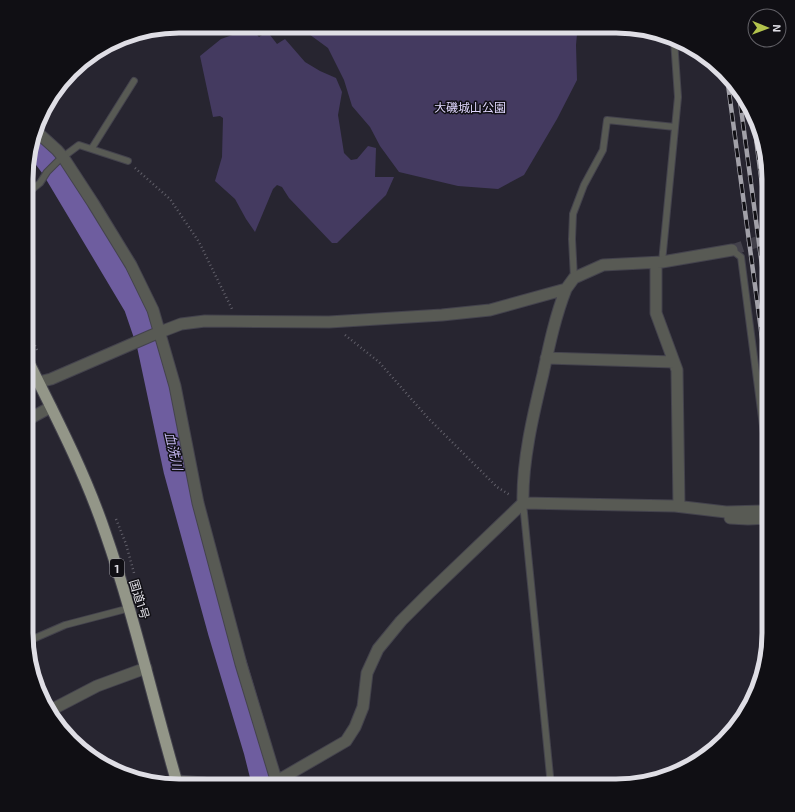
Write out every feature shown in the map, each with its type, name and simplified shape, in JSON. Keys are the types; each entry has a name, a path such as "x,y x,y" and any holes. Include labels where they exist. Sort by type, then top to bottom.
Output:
{"highway":[{"name":"国道1号","path":"33,371 82,470 105,531 130,608 176,779"}],"street":[{"path":"40,134 57,150 61,159 131,265 153,310 157,333 175,386 200,511 273,779"},
{"path":"523,504 523,485 533,418 546,358 557,312 566,289 574,278 603,266 659,263 732,250"},
{"path":"659,263 656,313 677,370 679,506"},
{"path":"39,382 51,379 181,324 205,321 329,322 442,315 490,310 566,289"},
{"path":"546,358 674,362"},
{"path":"33,417 51,408"},
{"path":"282,779 346,741 355,727 363,706 367,673 378,649 401,621 523,504 679,506 726,512 762,514"},
{"path":"54,708 97,686 146,668"}],"lane":[{"path":"659,263 678,97 674,45"},
{"path":"92,148 134,81"},
{"path":"574,278 572,239 573,214 584,184 603,150 607,120 675,126"},
{"path":"33,189 40,183 47,172 79,145 128,161"},
{"path":"732,250 741,257 762,418"},
{"path":"523,504 550,779"},
{"path":"33,639 65,625 130,608"}],"path":[{"path":"128,161 170,199 200,242 238,322"},
{"path":"329,322 380,362 428,418 497,487 523,504"}],"green space":[{"path":"238,33 255,33 259,37 265,33 270,35 277,44 285,39 305,62 336,78 342,92 338,115 344,153 351,160 357,159 368,146 376,148 375,177 394,177 386,195 337,243 332,243 289,198 282,187 277,185 273,189 255,232 235,199 215,181 222,157 223,118 220,116 213,117 200,56 221,39"},
{"name":"大磯城山公園","path":"308,33 578,33 576,45 577,80 557,119 524,175 498,189 458,186 399,172 380,146 370,127 352,106 344,80 328,48"}],"waterway":[{"name":"血洗川","path":"37,145 43,150 55,166 138,305 151,343 178,470 265,779"}],"tunnel":[{"path":"732,250 762,240"}],"railway":[{"path":"728,85 762,338"},
{"path":"740,103 762,266"},
{"path":"756,138 762,185"}]}
